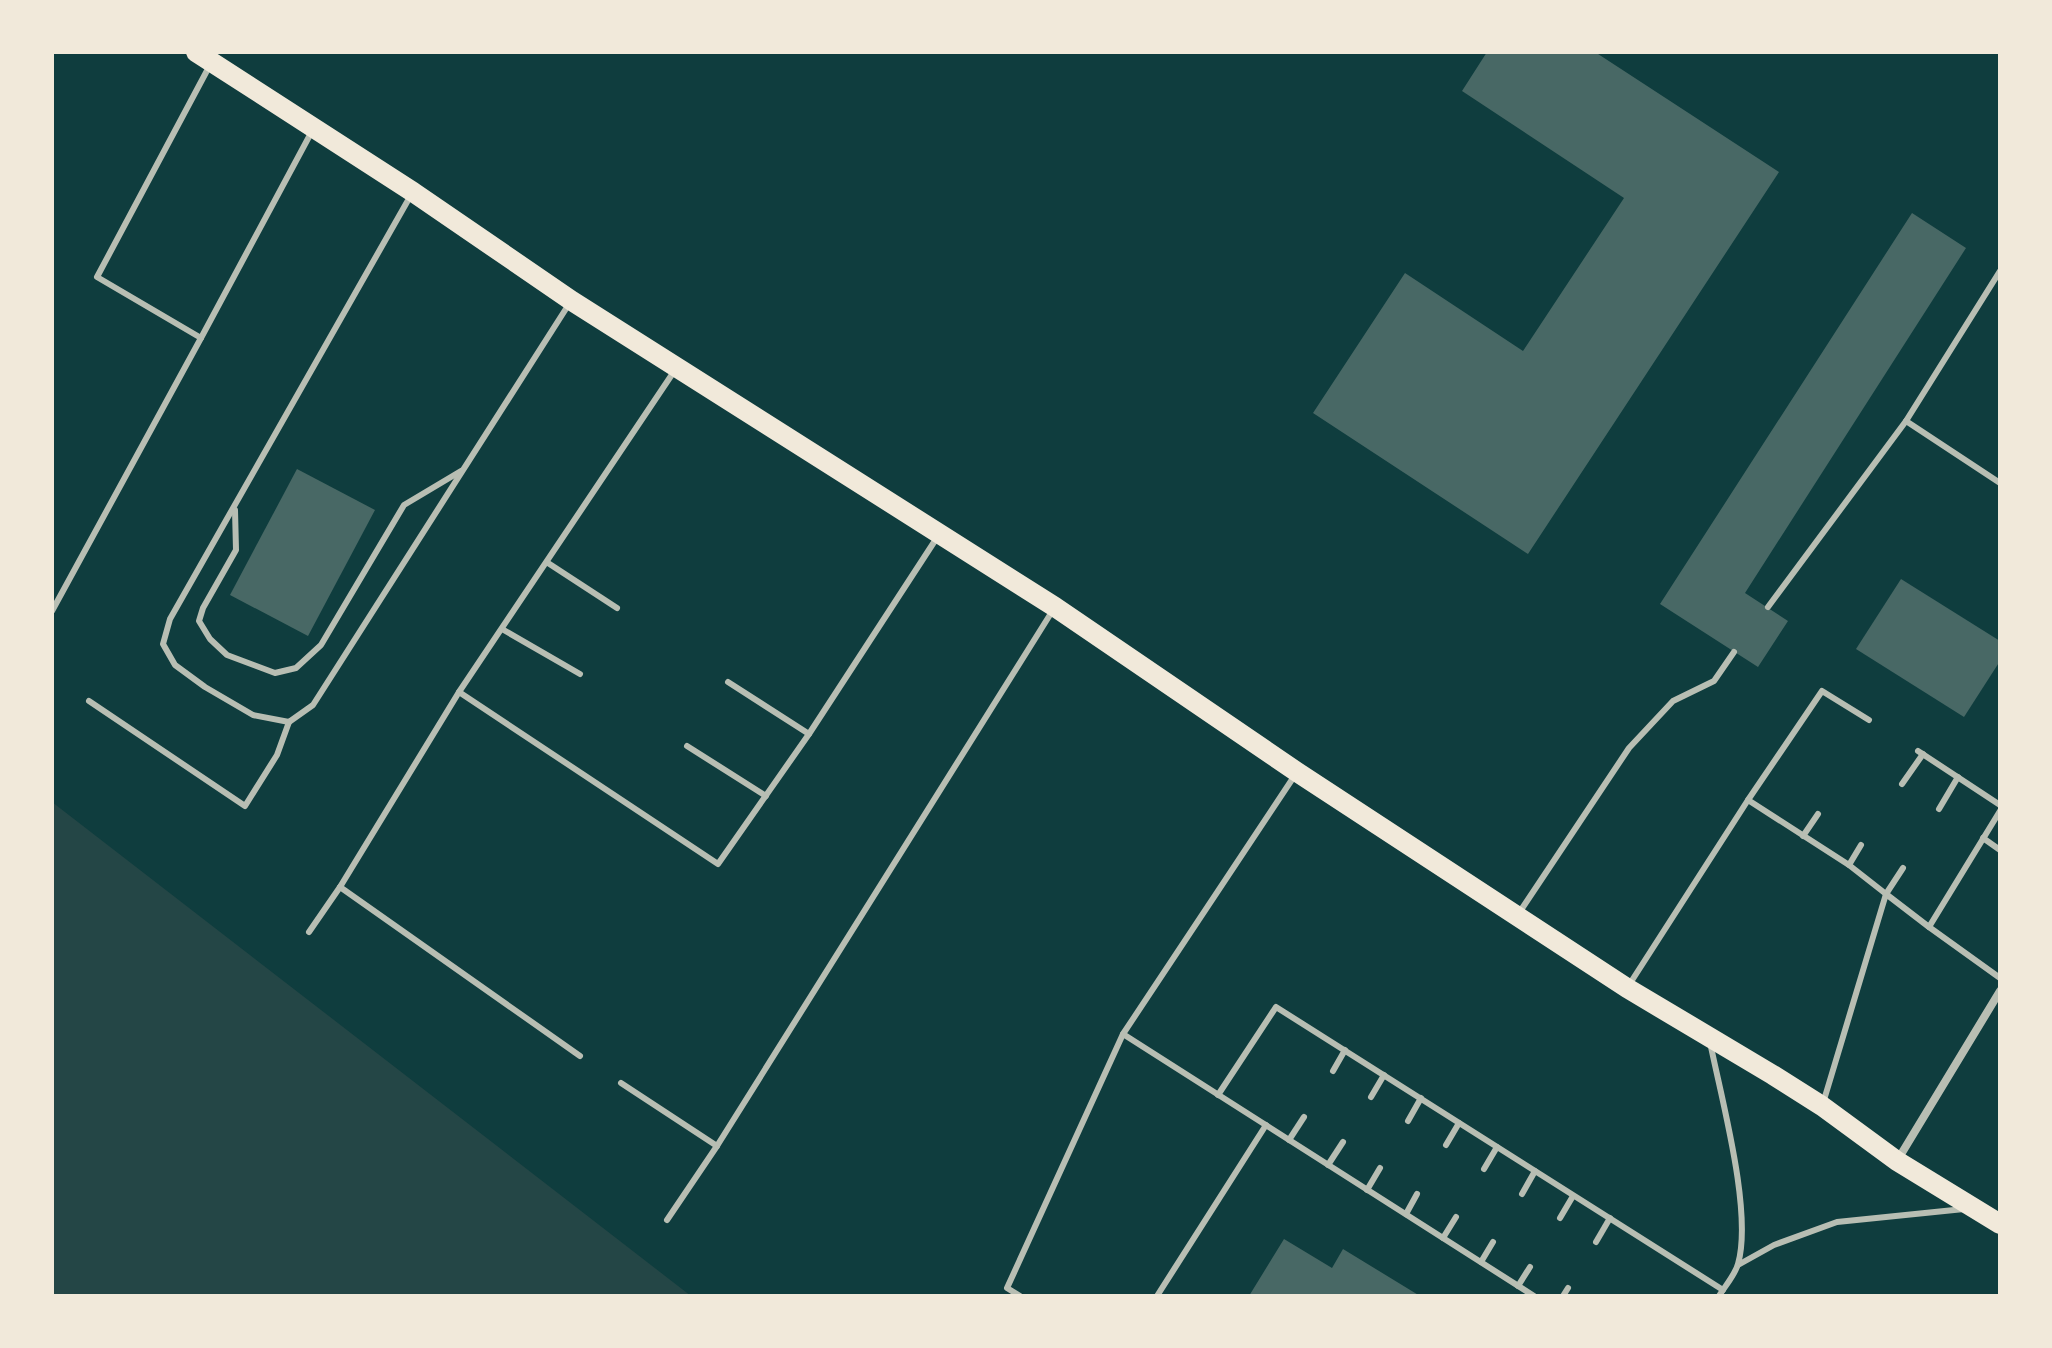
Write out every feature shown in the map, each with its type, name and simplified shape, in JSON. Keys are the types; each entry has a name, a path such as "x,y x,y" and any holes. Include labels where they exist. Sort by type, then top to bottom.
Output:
{"main road":[{"path":"204,57 413,192 572,301 1055,607 1297,772 1627,988 1822,1106 1897,1161 2000,1224"}],"street":[{"path":"1897,1161 2000,991"}],"lane":[{"path":"201,338 97,277 204,57"},
{"path":"52,611 313,127"},
{"path":"289,722 253,715 205,687 175,665 163,644 170,619 413,192"},
{"path":"1768,607 1906,421 2000,271"},
{"path":"89,701 245,806 277,755 289,722 313,705 572,301"},
{"path":"309,932 340,887 459,692 677,367"},
{"path":"1906,421 2000,483"},
{"path":"235,506 236,550 203,608 199,621 210,639 227,655 275,673 296,668 321,645 404,505 464,469"},
{"path":"459,692 718,864 809,734 940,533"},
{"path":"548,563 617,608"},
{"path":"667,1220 717,1146 1055,607"},
{"path":"502,629 580,674"},
{"path":"1517,916 1629,748 1673,701 1714,681 1734,652"},
{"path":"728,682 809,734"},
{"path":"1627,988 1822,691 1869,720"},
{"path":"687,746 766,796"},
{"path":"1902,784 1921,752 2000,805"},
{"path":"1020,1296 1007,1288 1123,1034 1297,772"},
{"path":"1939,809 1958,777"},
{"path":"1748,800 1849,865 2000,978"},
{"path":"1929,927 2000,811"},
{"path":"1803,836 1818,814"},
{"path":"1983,838 2000,850"},
{"path":"1849,865 1861,845"},
{"path":"1822,1106 1886,894 1903,868"},
{"path":"340,887 580,1056"},
{"path":"1218,1095 1276,1007 1610,1218 1721,1293 1738,1265 1742,1229 1738,1181 1709,1038"},
{"path":"1123,1034 1534,1296"},
{"path":"1333,1071 1345,1050"},
{"path":"1371,1097 1384,1075"},
{"path":"621,1083 717,1146"},
{"path":"1408,1121 1421,1098"},
{"path":"1289,1140 1304,1117"},
{"path":"1446,1145 1459,1123"},
{"path":"1157,1296 1266,1125"},
{"path":"1328,1165 1343,1142"},
{"path":"1484,1169 1497,1147"},
{"path":"1367,1190 1380,1168"},
{"path":"1522,1194 1535,1171"},
{"path":"1406,1214 1417,1194"},
{"path":"1560,1218 1573,1196"},
{"path":"1738,1265 1774,1245 1837,1222 1974,1208"},
{"path":"1443,1238 1456,1217"},
{"path":"1596,1242 1610,1218"},
{"path":"1481,1262 1493,1242"},
{"path":"1518,1286 1530,1267"},
{"path":"1563,1296 1568,1288"}],"shaded area":[{"path":"52,802 691,1296 52,1296"}],"building":[{"path":"1487,52 1595,52 1779,172 1528,554 1313,413 1405,273 1523,351 1624,198 1462,91"},
{"path":"1912,213 1966,248 1745,593 1788,621 1758,667 1660,604"},
{"path":"297,469 375,510 308,636 230,595"},
{"path":"1901,579 2000,641 2000,661 1964,717 1856,649"},
{"path":"1284,1239 1332,1268 1343,1249 1420,1296 1249,1296"}]}
